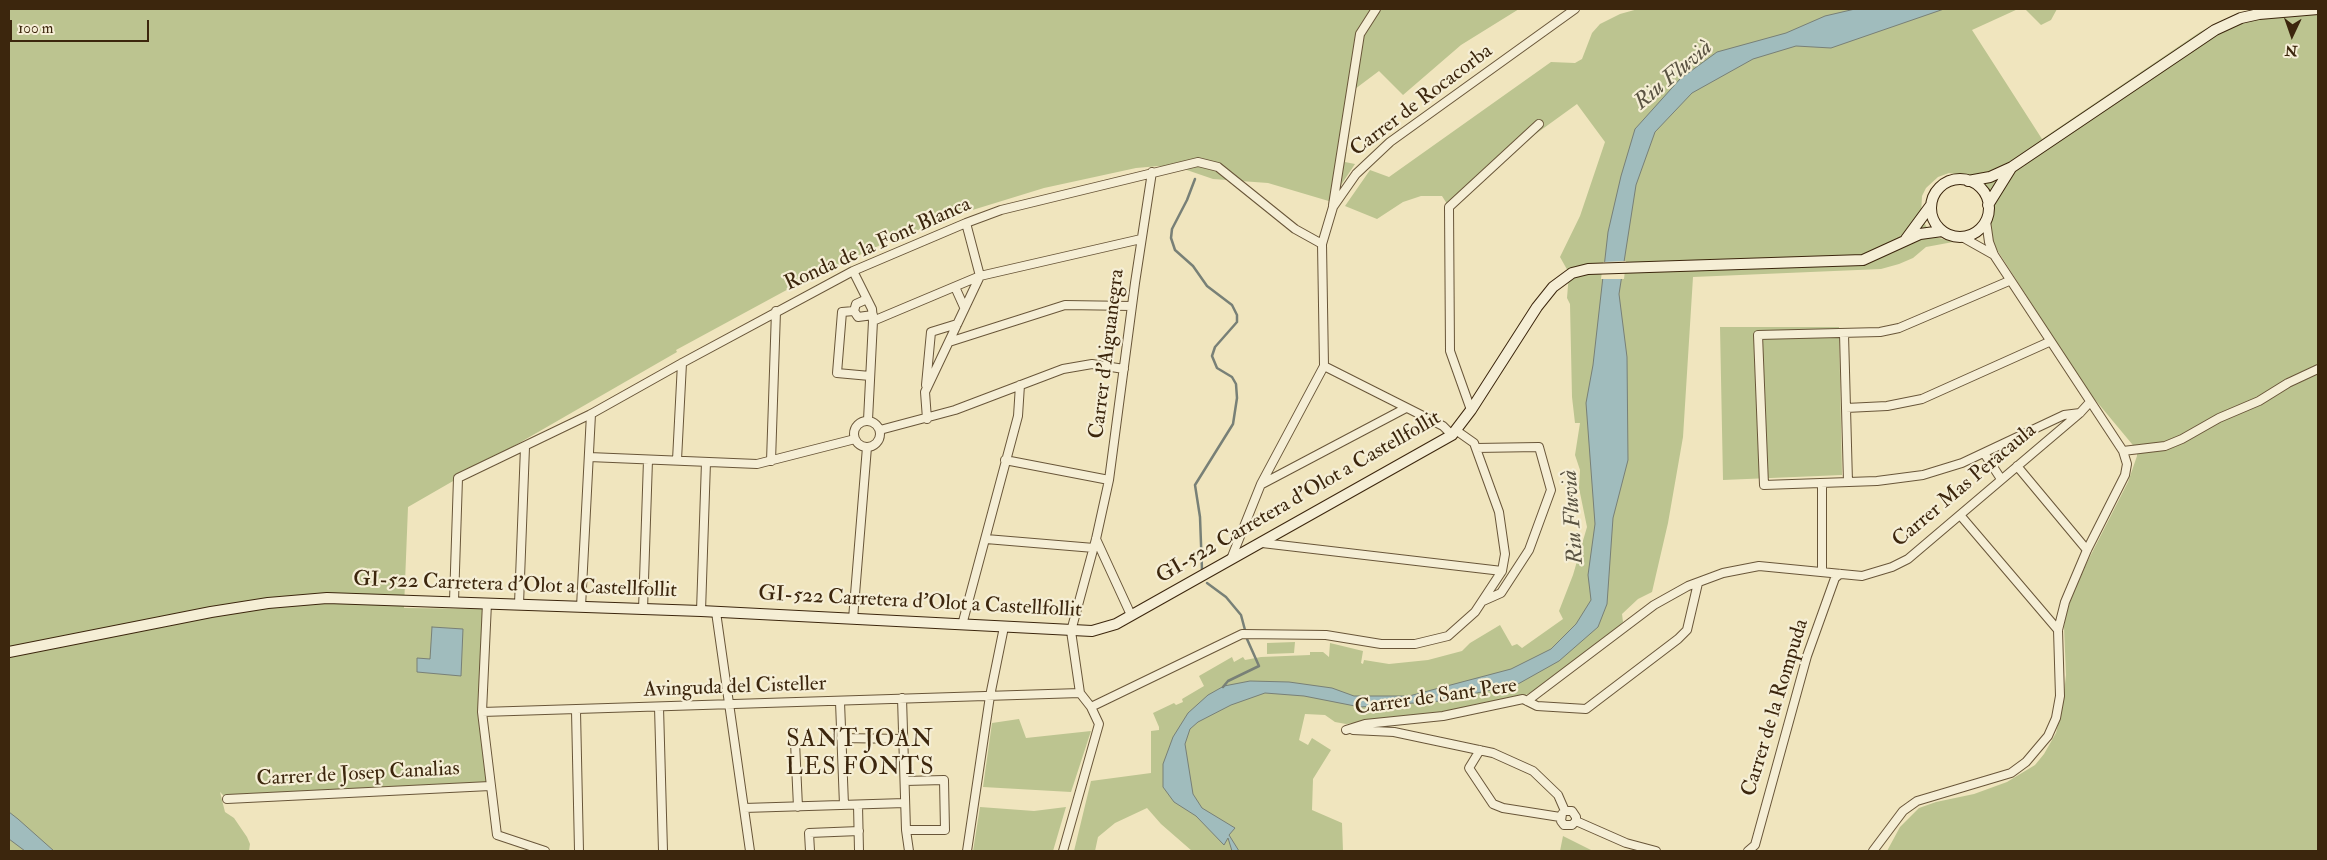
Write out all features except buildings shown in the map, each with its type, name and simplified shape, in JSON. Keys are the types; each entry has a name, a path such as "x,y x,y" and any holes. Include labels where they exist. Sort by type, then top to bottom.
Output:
{"street":[{"path":"1333,207 1360,34 1376,9"},
{"name":"Carrer de Rocacorba","path":"1324,366 1322,244 1333,207 1356,174 1390,142 1575,9"},
{"path":"1994,255 1962,237 1942,231 1932,216 1931,205 1935,193 1944,184 1955,180 1968,181 1990,177 2012,167 2215,30 2241,18 2259,14 2318,9"},
{"path":"1471,410 1450,351 1449,207 1538,124"},
{"name":"Ronda de la Font Blanca","path":"454,601 458,478 591,414 776,311 853,271 966,223 1001,210 1198,162 1218,167 1295,229 1322,244"},
{"path":"1988,205 2012,167"},
{"name":"Carrer d'Aiguanegra","path":"1071,631 1094,548 1109,480 1141,239 1152,172"},
{"path":"1873,851 1903,811 1917,801 2011,773 2026,762 2048,736 2056,718 2060,696 2058,630 2065,602 2087,550 2125,475 2127,464 2122,451 2009,281 1994,255 1989,242 1986,221 1988,205 1984,192 1968,181"},
{"name":"GI-522 Carretera d'Olot a Castellfollit","path":"1905,239 1931,205"},
{"path":"1962,237 1978,230 1986,221"},
{"path":"925,392 980,276 966,223"},
{"name":"GI-522 Carretera d'Olot a Castellfollit","path":"9,652 268,603 328,598 701,611 1092,631 1116,624 1454,433 1471,410 1537,307 1560,281 1579,270 1855,261 1873,257 1905,239 1920,234 1942,231"},
{"path":"854,312 858,317 873,318 980,276 1141,239"},
{"path":"853,271 867,299 873,318 868,420"},
{"path":"2009,281 1899,328 1880,332 1844,334 1758,335 1764,485 1848,482 1923,475 1943,470 1984,454 2064,415 2080,413"},
{"path":"955,286 964,308"},
{"path":"854,312 856,304 867,299"},
{"path":"949,342 1065,305 1132,306"},
{"path":"771,461 776,311"},
{"path":"854,312 842,312 837,373 870,376"},
{"path":"927,419 925,392 931,332 957,324"},
{"path":"1844,334 1848,482"},
{"path":"1846,408 1887,406 1922,399 2049,342"},
{"path":"677,460 682,363"},
{"path":"880,430 927,419 1063,369 1092,364 1124,369"},
{"path":"1092,707 1242,634 1326,635 1381,644 1415,644 1448,636 1475,612 1502,571 1505,554 1499,512 1474,443 1324,366 1261,484 1231,559"},
{"path":"2122,451 2164,446 2182,440 2219,418 2258,401 2288,383 2318,369"},
{"path":"962,625 1018,416 1020,385"},
{"name":"Carrer Mas Peracaula","path":"1822,572 1862,576 1892,567 1908,559 2080,413 2090,402"},
{"path":"1261,484 1406,408"},
{"path":"581,607 591,414"},
{"path":"868,420 876,424 880,430 880,438 874,444 867,447 860,444 855,438 854,430 860,422 868,420"},
{"path":"589,457 757,464 855,438"},
{"path":"519,604 524,447"},
{"path":"853,619 867,447"},
{"path":"1476,448 1539,447 1551,490 1529,550 1501,593 1483,600"},
{"path":"1984,454 2001,479"},
{"path":"642,610 648,460"},
{"path":"1005,460 1109,480"},
{"path":"701,611 706,462"},
{"path":"2017,466 2087,550"},
{"path":"1526,701 1654,605 1688,586 1745,567 1759,566 1822,572 1822,483"},
{"path":"1960,515 2058,630"},
{"path":"986,539 1094,548"},
{"path":"1096,539 1131,615"},
{"path":"1262,543 1502,571"},
{"name":"Carrer de la Rompuda","path":"1748,851 1755,845 1807,656 1835,578 1840,574"},
{"name":"Carrer de Sant Pere","path":"1480,750 1394,732 1346,730 1365,724 1443,716 1523,700 1537,706 1586,709 1678,640 1687,630 1698,584"},
{"path":"487,603 482,712 497,835 545,851"},
{"path":"716,612 750,851"},
{"path":"967,851 990,696 1004,627"},
{"path":"1063,851 1098,724 1092,707 1080,693 1071,631"},
{"name":"Avinguda del Cisteller","path":"482,712 576,711 1080,693"},
{"path":"902,698 906,830 909,851"},
{"path":"840,702 844,805"},
{"path":"658,707 663,851"},
{"path":"576,711 579,851"},
{"path":"841,738 903,740"},
{"path":"795,742 798,807"},
{"path":"1576,821 1572,811 1563,814 1503,808 1493,804 1469,768 1480,750 1493,753 1532,771 1558,795 1563,814 1561,821 1566,826 1572,825 1576,821"},
{"path":"905,781 944,780 946,830 906,830"},
{"name":"Carrer de Josep Canalias","path":"228,799 490,786"},
{"path":"744,808 905,803"},
{"path":"858,805 859,851"},
{"path":"1576,821 1626,843 1656,851"},
{"path":"810,851 809,834 859,831"}],"green space":[{"path":"9,9 1519,9 1461,45 1403,95 1379,71 1355,89 1345,162 1355,164 1332,202 1268,183 1213,179 1181,168 1159,166 1136,168 1044,188 966,212 889,241 794,286 676,350 677,352 408,507 404,608 486,609 482,712 490,786 227,799 220,792 225,812 234,818 247,837 250,844 249,851 9,851"},
{"path":"1638,9 2018,9 1972,30 2042,139 2200,32 2221,21 2238,13 2259,9 2318,9 2318,851 1887,851 1900,827 1919,808 1936,802 1974,794 2007,782 2035,765 2044,754 2056,733 2063,702 2066,675 2064,627 2066,609 2074,588 2128,482 2137,456 2137,450 2087,390 1983,228 1987,218 1988,201 1983,189 1967,176 1949,173 1938,177 1926,188 1922,196 1921,215 1926,226 1936,237 1953,242 1926,247 1913,258 1899,264 1881,269 1693,277 1683,437 1668,523 1652,592 1638,599 1622,614 1623,622 1618,627 1536,690 1519,698 1445,714 1346,724 1335,722 1325,715 1305,714 1299,740 1308,745 1312,738 1331,750 1313,779 1312,810 1342,823 1343,851 1192,851 1161,824 1147,808 1115,823 1098,837 1095,851 1074,851 1091,781 1151,773 1151,731 1159,730 1153,713 1174,703 1176,705 1183,702 1182,699 1204,686 1199,676 1232,657 1234,662 1243,657 1245,660 1261,657 1310,655 1310,652 1323,652 1329,657 1330,643 1363,651 1361,663 1363,664 1364,660 1389,664 1428,660 1462,651 1470,643 1500,625 1512,646 1517,644 1522,648 1563,619 1559,611 1573,575 1587,527 1579,488 1580,470 1575,455 1580,423 1575,423 1572,397 1570,304 1567,298 1569,273 1560,257 1580,216 1605,142 1577,104 1501,159 1449,207 1442,196 1421,196 1403,202 1377,219 1345,206 1370,170 1389,177 1551,62 1575,63 1582,59 1592,33 1600,24 1620,14"},
{"path":"2025,9 2057,9 2051,20 2041,25"},
{"path":"1720,327 1839,327 1842,475 1723,480"},
{"path":"1295,642 1294,653 1267,654 1267,643"},
{"path":"1019,719 1026,738 1091,731 1071,792 983,787 992,723"},
{"path":"980,807 1034,811 1066,807 1053,851 973,851"},
{"path":"1563,836 1593,851 1560,851"}],"water":[{"path":"1855,9 1944,9 1831,48 1796,46 1753,59 1692,93 1655,132 1636,185 1619,294 1627,357 1628,460 1613,518 1607,604 1598,627 1559,661 1518,684 1440,701 1360,707 1304,696 1265,693 1231,705 1198,722 1190,729 1185,744 1193,794 1202,808 1235,828 1229,835 1239,851 1232,851 1228,838 1224,845 1196,816 1174,802 1163,787 1163,764 1173,737 1188,713 1208,695 1224,686 1250,681 1289,682 1332,688 1354,696 1409,696 1511,669 1551,649 1576,624 1591,600 1588,575 1595,524 1586,403 1593,365 1608,232 1621,176 1635,129 1680,79 1717,52 1786,33 1825,16"},
{"path":"432,627 463,629 461,676 417,672 417,658 430,659"},
{"path":"9,812 54,851 25,851 9,839"}],"pier":[{"path":"1626,261 1624,279 1601,279 1603,262"}],"waterway":[{"path":"1195,179 1187,200 1172,229 1171,238 1175,250 1193,266 1207,286 1232,305 1237,315 1237,322 1215,347 1212,356 1217,368 1232,377 1236,384 1237,398 1233,424 1195,485 1200,517 1202,570"},
{"path":"1207,583 1226,597 1241,615 1245,630"},
{"path":"1223,687 1228,681 1259,666 1247,639"}],"district":[{"name":"SANT JOAN LES FONTS","path":"860,755"}],"water label":[{"name":"Riu Fluvià","path":"1674,76"},
{"name":"Riu Fluvià","path":"1574,517"}]}
